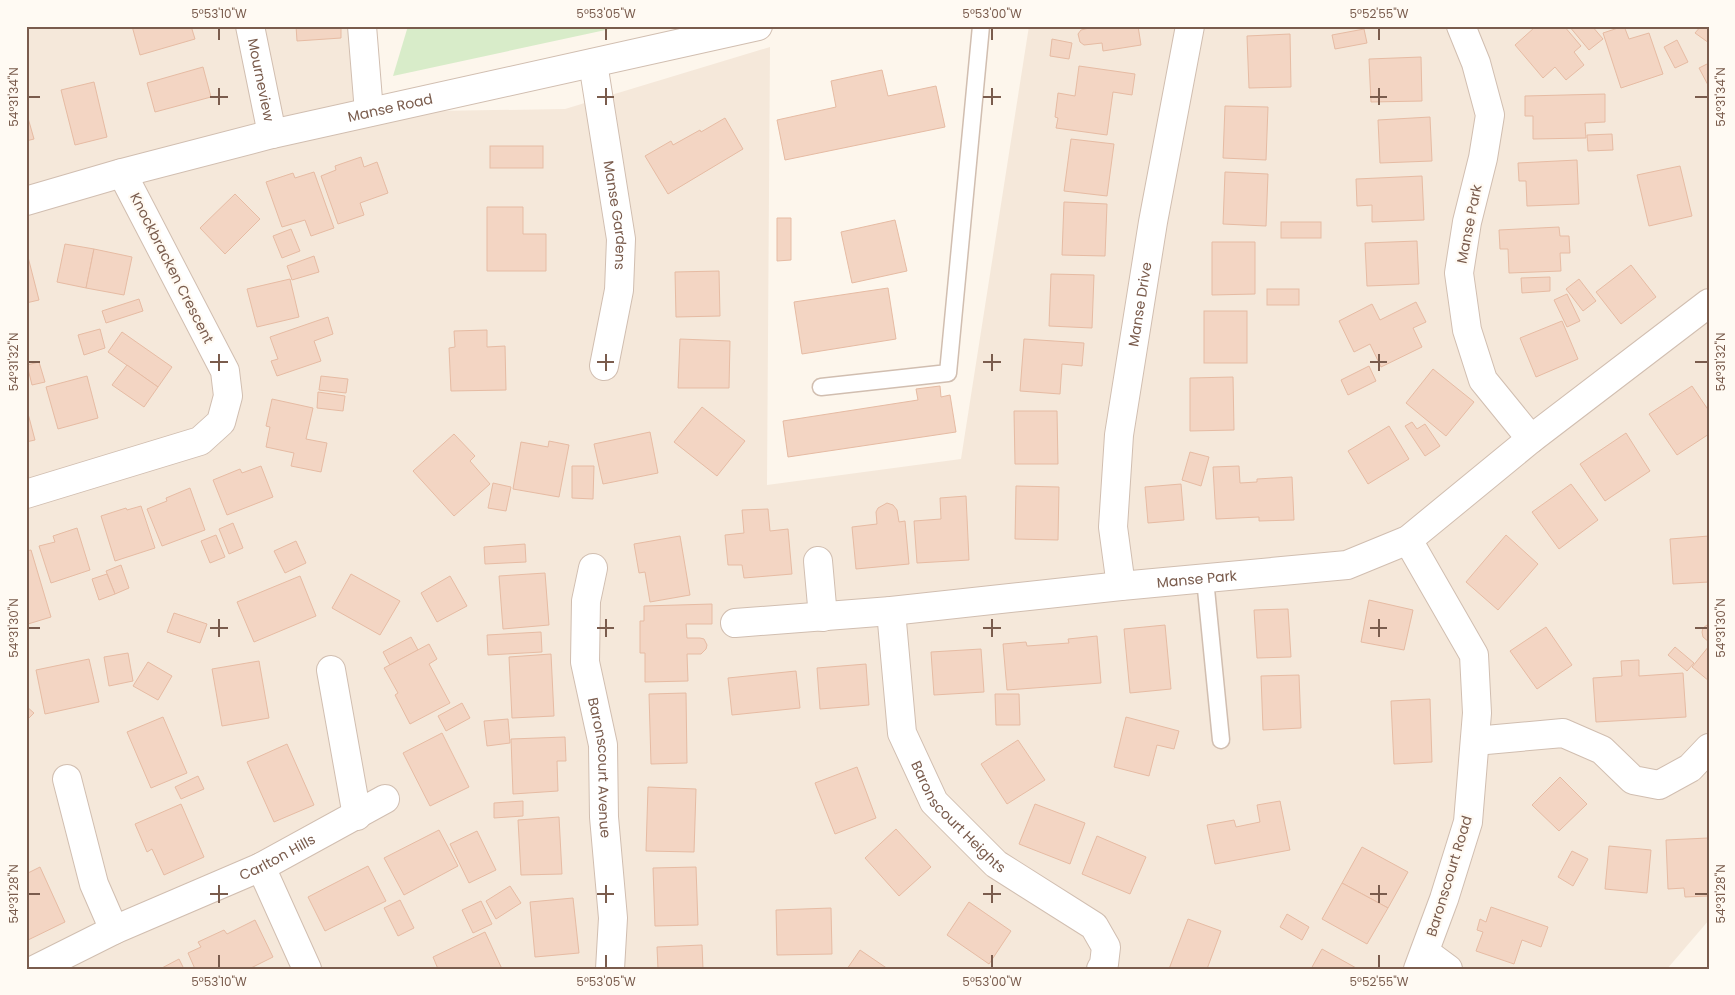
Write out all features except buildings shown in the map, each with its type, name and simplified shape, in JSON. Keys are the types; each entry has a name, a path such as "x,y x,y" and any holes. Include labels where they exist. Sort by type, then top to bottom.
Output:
{"street":[{"name":"Mourneview","path":"250,26 272,134"},
{"path":"362,26 369,112"},
{"name":"Manse Road","path":"26,201 122,173 272,134 758,26"},
{"name":"Manse Drive","path":"1121,586 1113,527 1119,435 1153,222 1190,26"},
{"name":"Manse Park","path":"1461,26 1476,63 1490,115 1483,158 1467,222 1460,273 1467,330 1483,380 1531,439"},
{"name":"Manse Gardens","path":"593,63 621,239 619,290 604,366"},
{"name":"Knockbracken Crescent","path":"26,494 200,441 221,422 228,396 224,371 122,173"},
{"name":"Manse Park","path":"735,623 891,611 1121,586 1347,565 1408,540 1531,439 1709,303"},
{"name":"Baronscourt Road","path":"1408,540 1474,655 1477,713 1468,822 1422,960 1448,969"},
{"path":"818,561 823,617"},
{"name":"Baronscourt Avenue","path":"593,568 586,601 586,662 603,745 604,817 613,918 610,969"},
{"name":"Baronscourt Heights","path":"891,611 902,733 934,802 996,864 1094,926 1106,947 1104,964 1101,969"},
{"path":"331,670 357,816"},
{"path":"1475,741 1563,733 1602,750 1633,780 1659,785 1690,768 1709,748"},
{"path":"67,779 94,884 114,930"},
{"name":"Carlton Hills","path":"36,969 114,930 261,867 385,799"},
{"path":"261,867 307,969"}],"lane":[{"path":"821,387 948,373 981,26"},
{"path":"1205,579 1221,740"}],"shaded area":[{"path":"26,26 372,26 370,112 565,109 770,47 767,485 961,459 1029,26 1709,26 1709,920 1667,969 26,969"}],"green space":[{"path":"408,26 624,26 393,76"}]}
